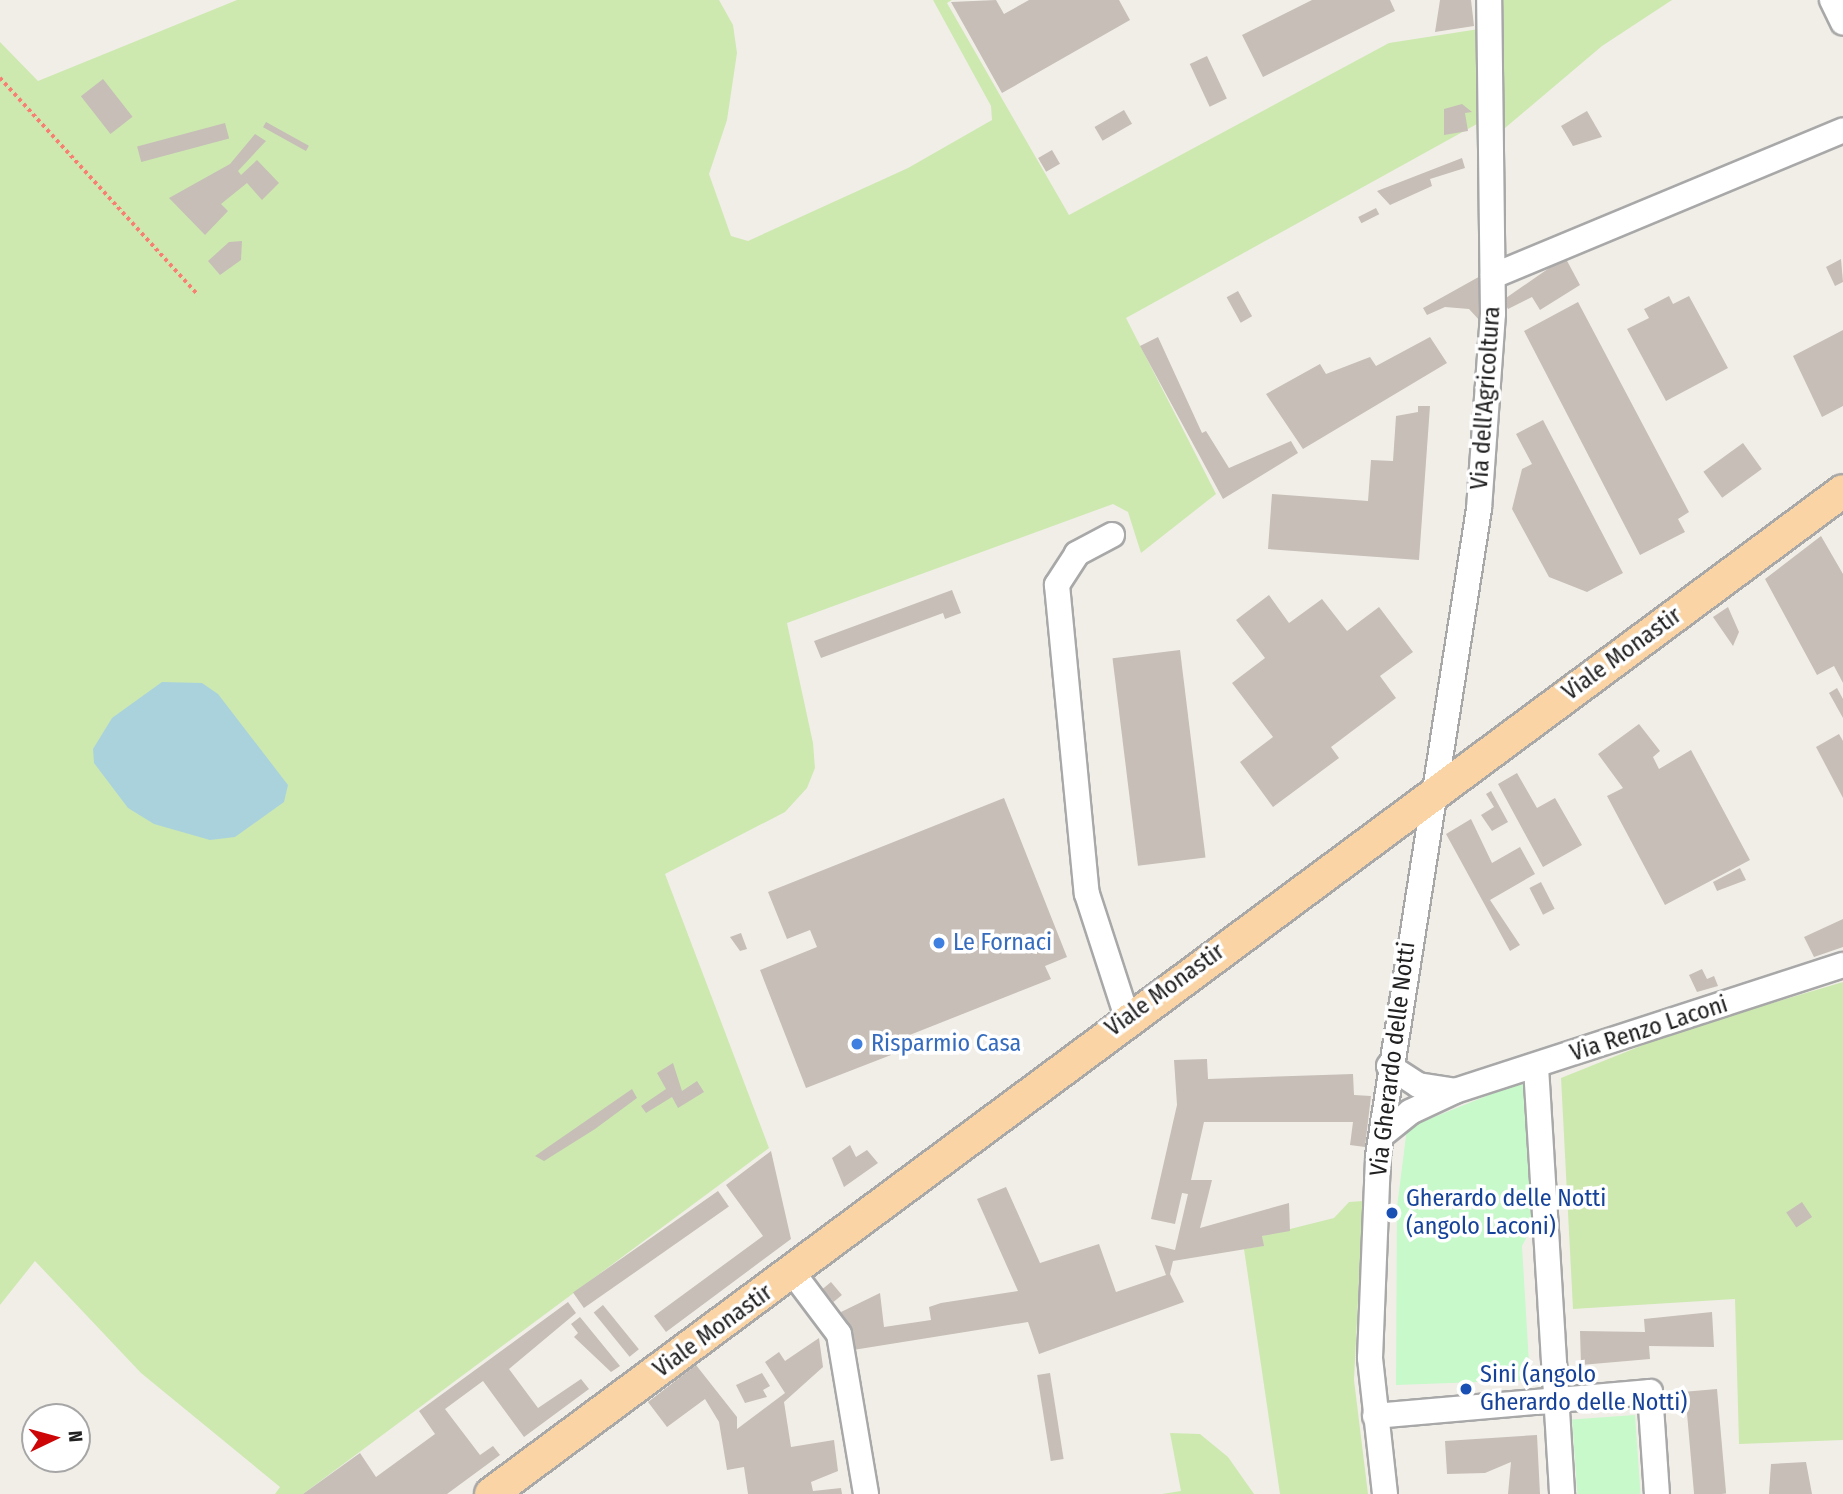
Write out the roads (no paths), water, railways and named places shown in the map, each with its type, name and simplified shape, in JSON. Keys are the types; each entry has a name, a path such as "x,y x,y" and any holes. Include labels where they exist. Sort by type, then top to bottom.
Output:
{"main road":[{"name":"Viale Monastir","path":"491,1494 793,1273 1127,1017 1436,793 1843,491"}],"street":[{"name":"Via dell'Agricoltura","path":"1436,793 1471,586 1493,276 1489,0"},
{"path":"1832,0 1843,23"},
{"path":"1493,276 1843,130"},
{"path":"1112,535 1077,554 1057,585 1087,894 1127,1017"},
{"name":"Via Gherardo delle Notti","path":"1385,1494 1375,1416 1371,1258 1389,1066 1436,793"},
{"name":"Via Renzo Laconi","path":"1381,1135 1410,1112 1455,1091 1536,1067 1843,965"},
{"name":"Via Renzo Laconi","path":"1389,1066 1418,1085 1455,1091"},
{"path":"1536,1067 1562,1494"},
{"path":"793,1273 839,1334 866,1494"},
{"path":"1375,1416 1650,1392 1657,1494"}],"water":[{"path":"162,682 202,683 218,694 288,785 284,802 235,837 210,840 154,824 128,808 94,763 93,749 112,718"}],"place":[{"name":"Le Fornaci","path":"939,943"},
{"name":"Risparmio Casa","path":"857,1044"},
{"name":"Gherardo delle Notti (angolo Laconi)","path":"1392,1213"},
{"name":"Sini (angolo Gherardo delle Notti)","path":"1466,1389"}]}
